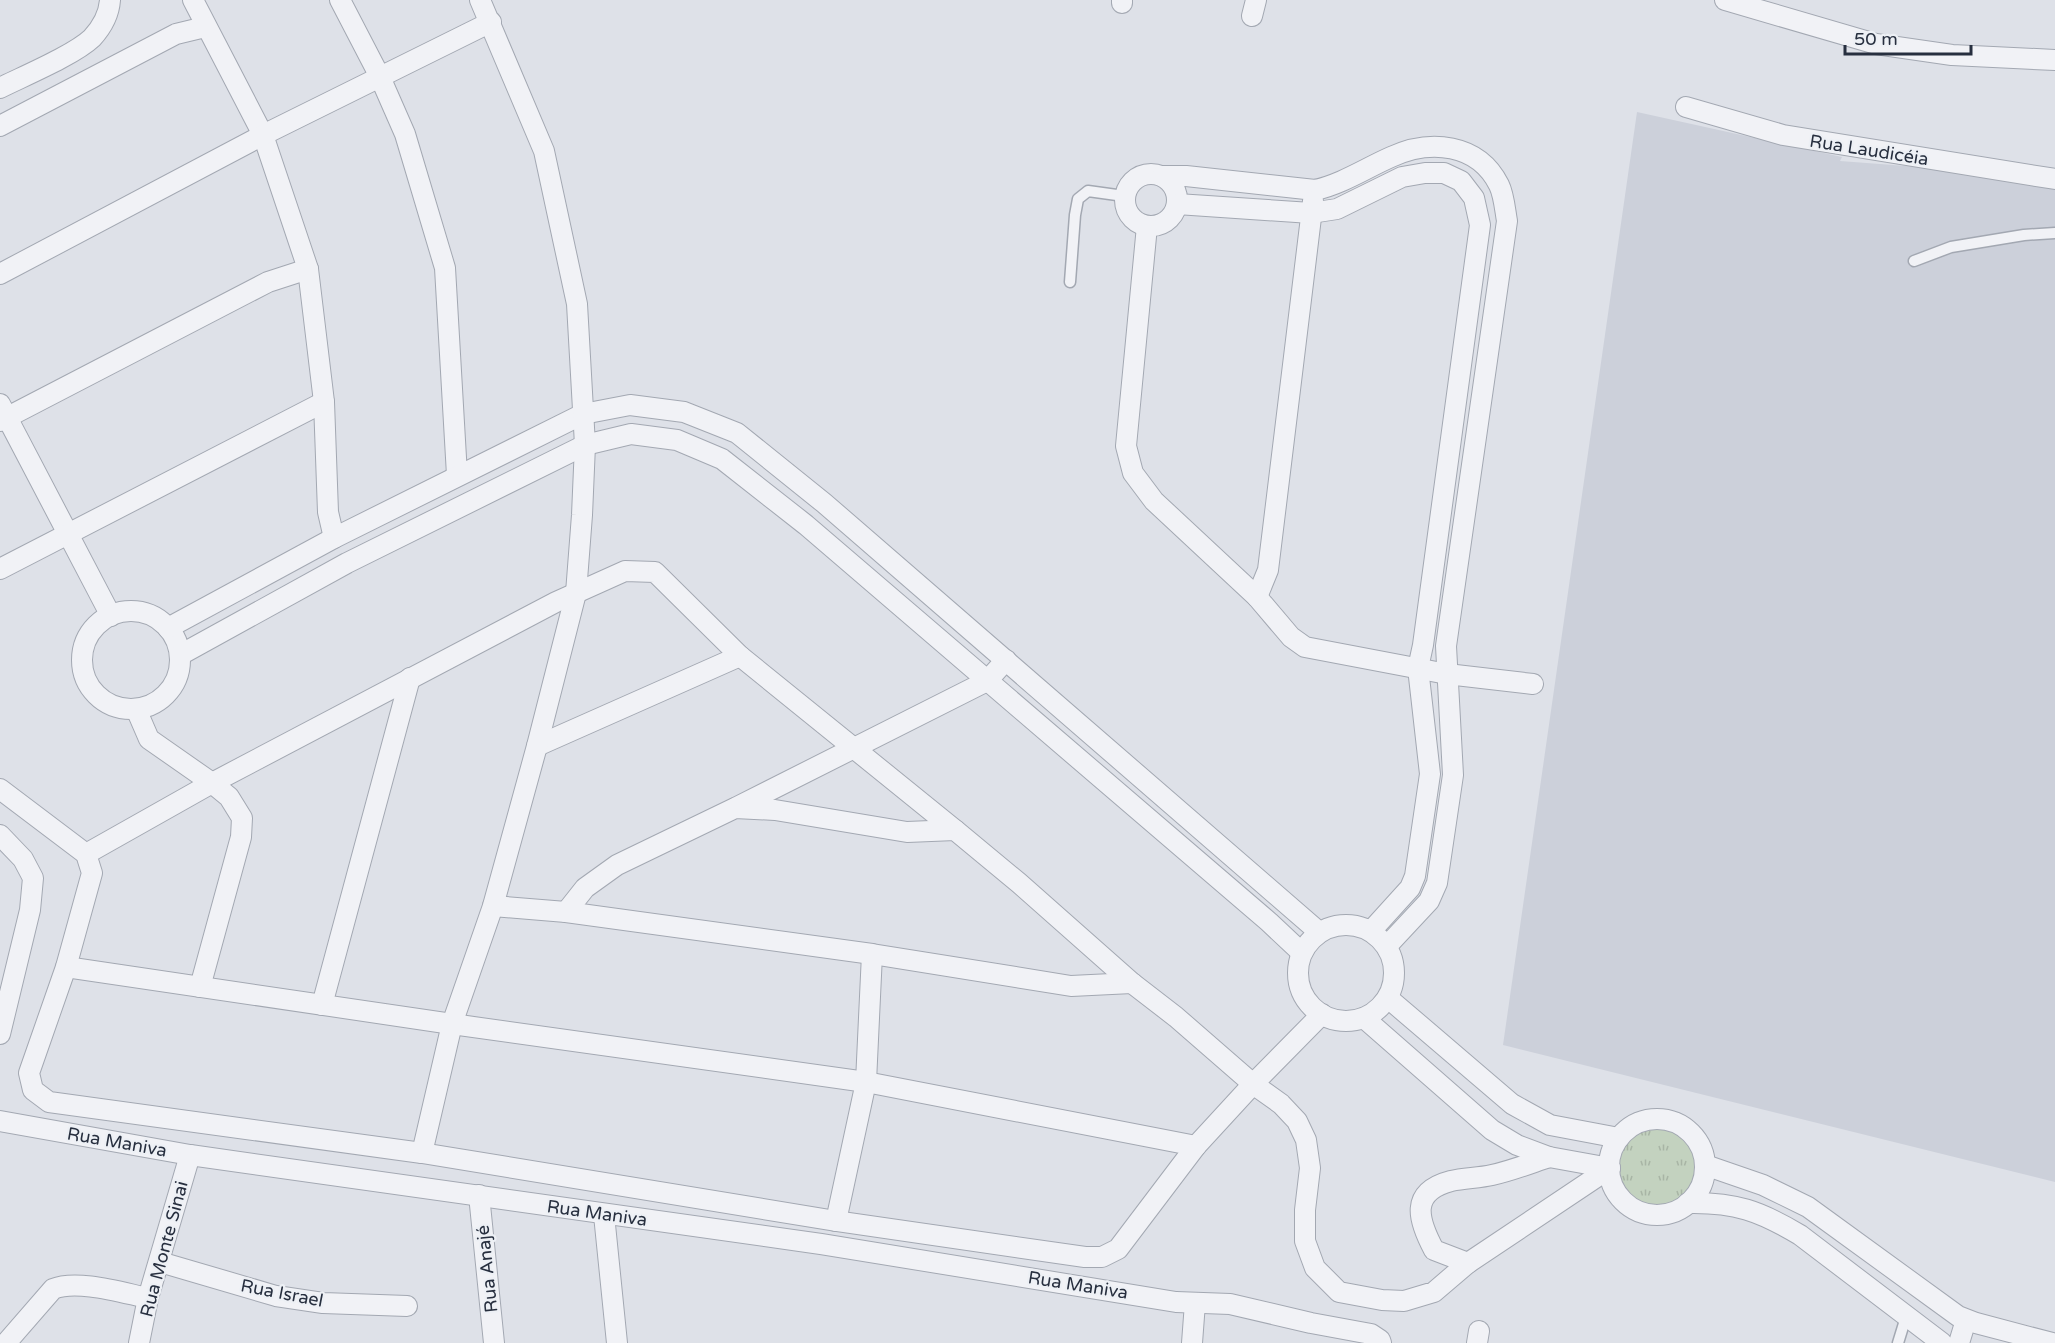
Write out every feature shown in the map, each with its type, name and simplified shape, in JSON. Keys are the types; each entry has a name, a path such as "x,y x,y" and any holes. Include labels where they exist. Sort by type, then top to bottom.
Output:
{"street":[{"path":"0,88 91,39 104,23 110,0"},
{"path":"193,0 263,135 308,269 324,402 328,512 334,538"},
{"path":"340,0 380,77 405,134 445,268 457,475"},
{"path":"422,1153 452,1024 493,906 576,593 585,445 577,304 544,151 480,0"},
{"path":"1725,0 1876,44 1952,55 2055,60"},
{"path":"0,274 263,135 491,22"},
{"path":"0,126 176,34 205,27"},
{"name":"Rua Laudicéia","path":"1686,107 1794,137 2055,179"},
{"path":"1162,176 1174,188 1177,204 1170,219 1163,224 1147,226 1132,219 1125,204 1125,196 1132,181 1138,176 1155,174 1186,176 1315,190 1330,187 1394,156 1426,147 1454,147 1481,159 1499,186 1507,221 1446,646 1453,775 1437,883 1429,900 1387,946"},
{"path":"1177,204 1311,213 1336,209 1402,177 1425,173 1444,173 1461,181 1474,198 1480,225 1418,668 1430,774 1415,876 1410,888 1371,931"},
{"path":"1257,597 1268,570 1315,190"},
{"path":"1147,226 1126,446 1133,473 1154,501 1257,597 1291,638 1305,647 1447,674 1533,684"},
{"path":"111,616 2,414 268,282 308,269"},
{"path":"0,569 324,402"},
{"path":"168,628 334,538 583,414 630,405 684,412 737,433 824,503 1320,932"},
{"path":"180,655 347,563 585,445 632,434 677,440 722,459 806,525 1269,922 1302,953"},
{"path":"806,525 824,503"},
{"path":"86,854 212,783 556,602 625,571 655,572 740,656 955,830 1132,983 1176,1017 1253,1084 1281,1104 1297,1121 1306,1140 1310,1168 1305,1210 1305,1241 1315,1268 1340,1292 1382,1300 1404,1301 1434,1292 1468,1263 1610,1168"},
{"path":"126,611 157,619 168,628 180,655 177,676 172,686 157,702 136,709 114,706 105,701 90,685 85,675 82,654 85,643 97,625 111,616 126,611"},
{"path":"537,746 740,656"},
{"path":"566,912 585,888 617,865 987,681 1006,660"},
{"path":"322,1005 410,678"},
{"path":"136,709 149,739 229,797 242,818 242,837 200,987"},
{"path":"0,789 86,854 92,873 66,967 29,1073 33,1090 49,1102 422,1153 836,1221 1085,1257 1102,1257 1118,1249 1196,1146 1322,1014"},
{"path":"735,808 775,810 907,832 955,830"},
{"path":"0,835 23,859 33,878 30,910 0,1034"},
{"path":"493,906 566,912 872,954 1071,986 1132,983"},
{"path":"1351,924 1371,931 1387,946 1394,966 1395,977 1388,998 1373,1013 1364,1018 1342,1021 1322,1014 1306,999 1301,990 1298,968 1302,953 1311,939 1329,927 1351,924"},
{"path":"836,1221 866,1082 872,954"},
{"path":"66,967 866,1082 1196,1146"},
{"path":"1388,998 1512,1104 1550,1125 1619,1138"},
{"path":"1364,1018 1492,1131 1517,1145 1550,1157 1610,1168"},
{"path":"1645,1120 1666,1120 1676,1123 1693,1135 1703,1154 1705,1165 1701,1186 1688,1203 1670,1213 1649,1214 1629,1205 1615,1189 1610,1168 1613,1147 1619,1138 1635,1124 1645,1120"},
{"name":"Rua Maniva","path":"0,1121 190,1155 822,1244 1176,1302 1230,1304 1371,1334 1380,1342"},
{"name":"Rua Monte Sinai","path":"139,1343 148,1298 190,1155"},
{"path":"1468,1263 1434,1250 1424,1231 1419,1211 1428,1192 1450,1182 1492,1175 1550,1157"},
{"path":"1705,1165 1763,1185 1808,1207 1949,1311 1966,1320 2052,1343"},
{"name":"Rua Anajé","path":"479,1195 494,1343"},
{"path":"1688,1203 1716,1202 1732,1205 1782,1224 1800,1235 1942,1343"},
{"path":"604,1215 617,1343"},
{"name":"Rua Israel","path":"160,1262 276,1296 323,1303 407,1306"},
{"path":"6,1343 53,1289 62,1285 148,1298"},
{"path":"1192,1343 1195,1303"},
{"path":"1959,1343 1966,1320"}],"lane":[{"path":"1070,282 1078,199 1088,191 1125,196"},
{"path":"1914,261 1951,247 2024,235 2055,233"},
{"path":"1898,1343 1906,1317"}],"shaded area":[{"path":"1637,112 1842,157 1840,161 1999,173 2055,184 2055,1182 1503,1045"}],"green space":[{"path":"1657,1127 1672,1130 1685,1139 1694,1152 1697,1167 1694,1182 1685,1195 1672,1204 1657,1207 1642,1204 1629,1195 1620,1182 1617,1167 1620,1152 1629,1139 1642,1130"}]}
